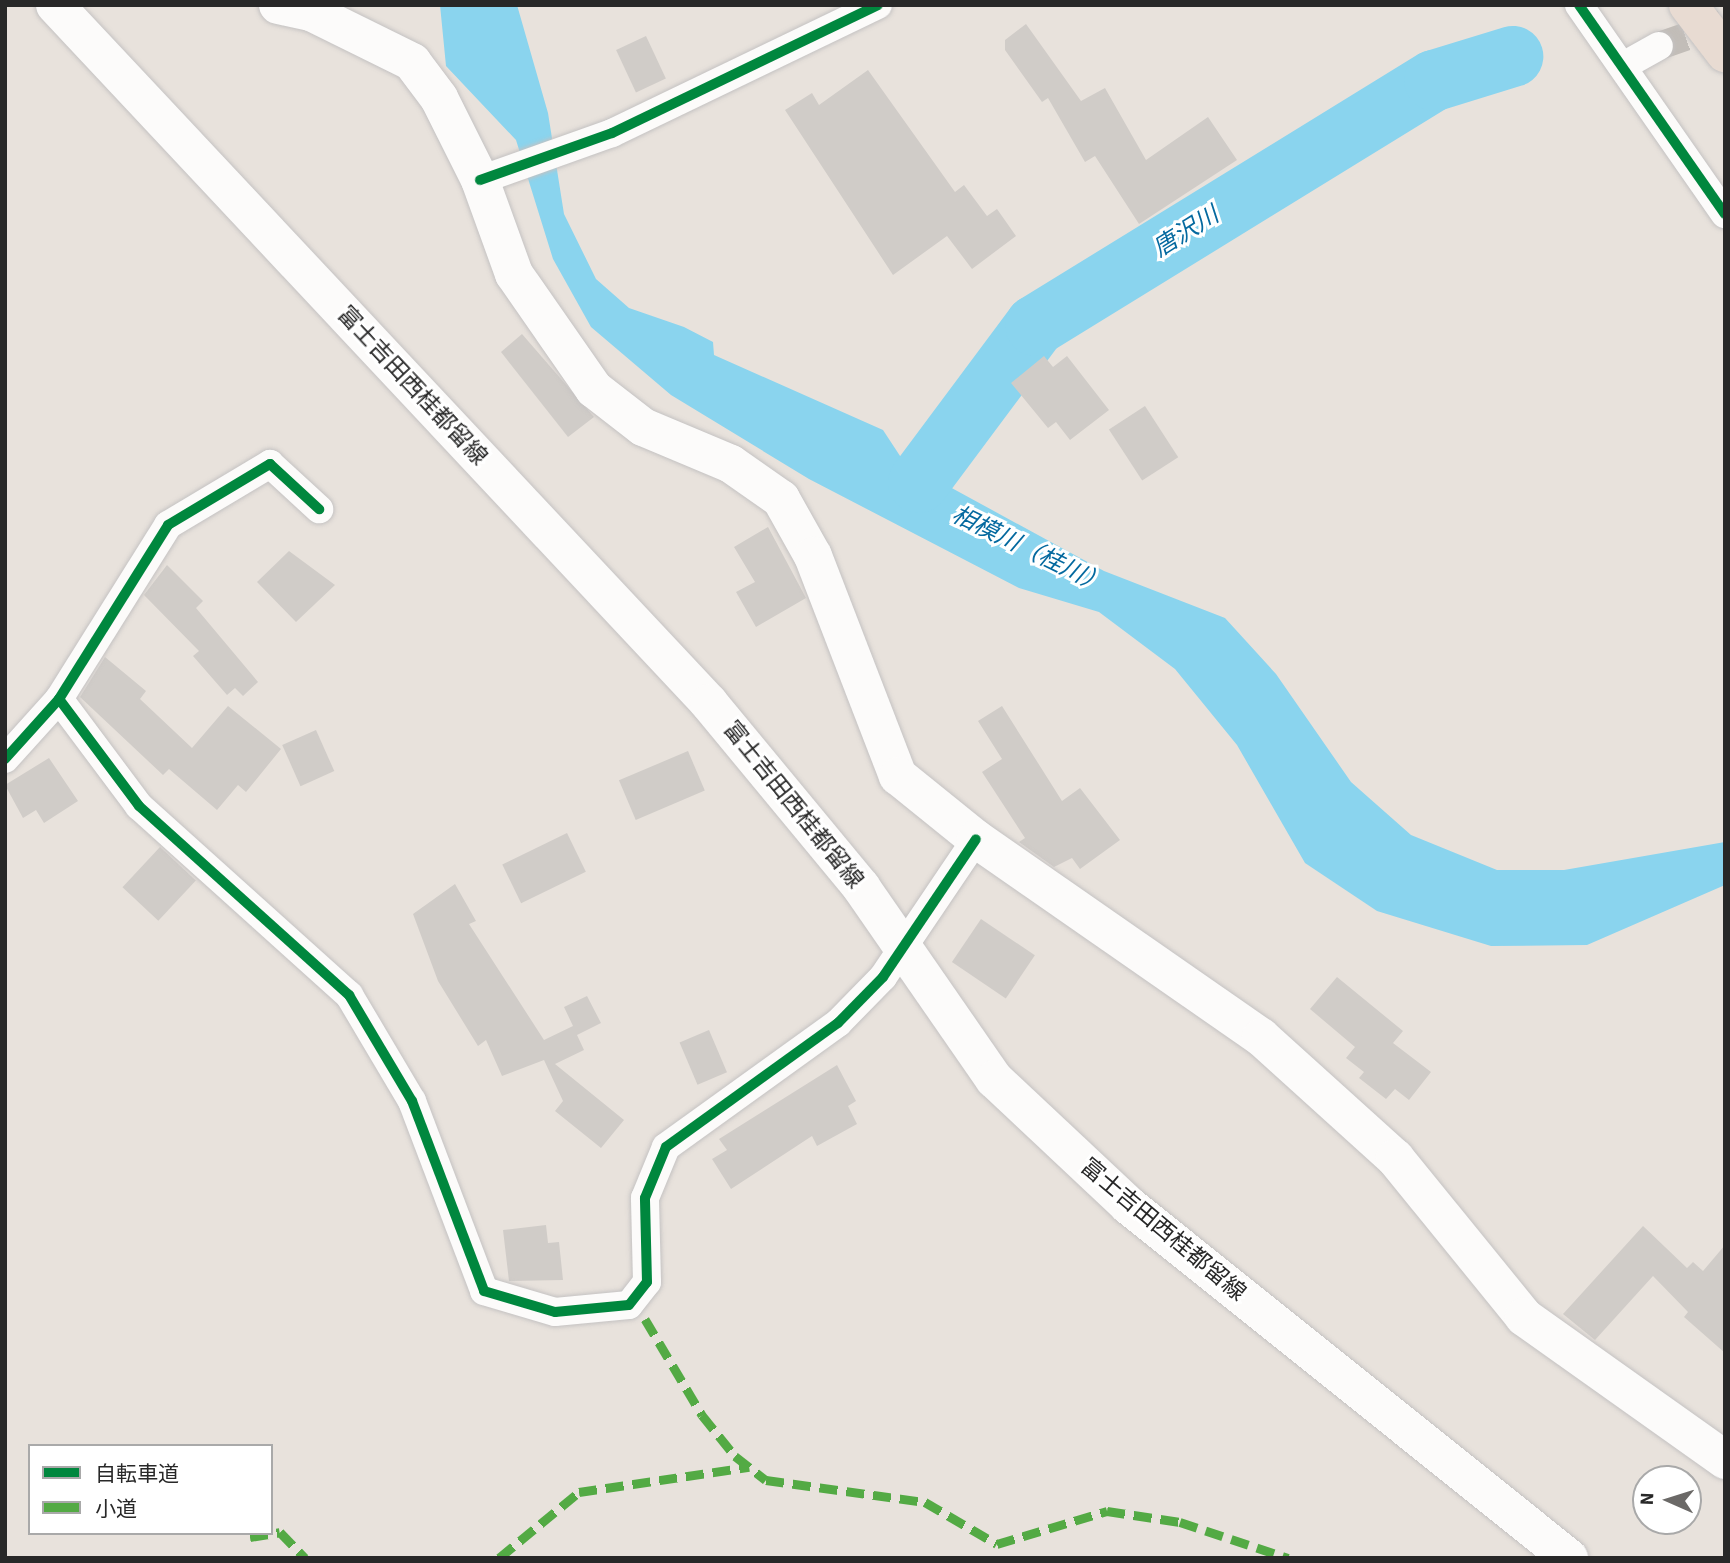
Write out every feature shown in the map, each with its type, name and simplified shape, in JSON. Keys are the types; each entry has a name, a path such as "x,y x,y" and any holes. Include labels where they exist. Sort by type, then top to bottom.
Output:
{"highway":[{"path":"1688,5 1725,53"}],"main road":[{"name":"富士吉田西桂都留線","path":"55,5 709,703 861,887 994,1079 1128,1205 1569,1558"},
{"path":"278,5 311,12 412,62 494,173 514,274 594,389 643,427 731,464 780,499 813,556 898,776 976,839 1261,1037 1395,1158 1524,1317 1725,1460"}],"street":[{"path":"494,173 611,133 878,5"},
{"path":"1579,5 1725,214"},
{"path":"1623,65 1659,46"},
{"path":"5,759 59,699 168,525 270,464 318,509"},
{"path":"59,699 139,806 349,995 412,1101 484,1291 555,1312 629,1305 647,1282 645,1198 666,1147 838,1023 883,977 976,839"}],"water":[{"name":"相模川（桂川）","path":"440,5 517,5 548,113 564,214 596,279 629,308 684,327 713,342 714,355 883,430 904,462 1104,571 1225,618 1276,674 1351,782 1411,835 1497,870 1564,870 1725,842 1725,885 1587,945 1491,946 1377,911 1305,863 1237,745 1175,669 1099,612 1019,588 809,479 671,395 591,327 553,259 516,140 446,66"}],"building":[{"path":"1026,24 1081,101 1105,88 1146,160 1208,117 1237,160 1139,224 1095,156 1085,162 1048,98 1042,102 1005,50 1005,40"},
{"path":"646,36 666,79 636,93 616,50"},
{"path":"868,70 955,192 964,185 987,216 997,209 1016,236 972,269 947,236 893,275 785,110 812,93 819,105"},
{"path":"522,334 594,417 568,437 501,352"},
{"path":"1044,356 1053,367 1067,356 1109,410 1070,440 1056,422 1048,428 1011,383"},
{"path":"1145,406 1178,457 1142,481 1109,429"},
{"path":"768,527 806,598 756,627 736,592 755,582 734,547"},
{"path":"289,551 335,585 296,622 257,582"},
{"path":"167,565 203,601 196,608 258,682 243,696 235,688 227,695 193,656 199,651 144,595"},
{"path":"105,657 146,691 140,699 192,748 228,706 281,749 246,792 238,785 217,810 169,769 163,775 80,697"},
{"path":"1002,706 1062,801 1080,788 1120,840 1080,869 1072,858 1054,867 1019,842 1025,838 982,772 1002,759 978,721"},
{"path":"316,730 334,771 301,786 282,745"},
{"path":"688,751 705,791 636,820 619,780"},
{"path":"49,758 78,801 44,823 36,810 23,818 5,785"},
{"path":"567,833 586,872 521,903 502,865"},
{"path":"160,847 196,880 158,921 122,887"},
{"path":"455,884 476,921 469,924 544,1040 573,1026 564,1007 587,996 601,1023 577,1035 584,1050 555,1064 624,1120 601,1148 555,1111 563,1101 544,1060 502,1076 486,1040 478,1046 438,981 413,914"},
{"path":"981,919 1035,955 1006,998 952,962"},
{"path":"1337,977 1403,1031 1393,1043 1431,1072 1409,1100 1395,1089 1386,1099 1359,1078 1364,1072 1346,1058 1355,1047 1310,1009"},
{"path":"709,1030 727,1072 698,1085 680,1043"},
{"path":"837,1065 856,1101 848,1106 857,1124 817,1146 812,1136 731,1189 712,1159 727,1150 719,1139"},
{"path":"546,1225 548,1243 559,1242 563,1280 509,1281 503,1230"},
{"path":"1643,1226 1687,1268 1693,1262 1703,1271 1725,1245 1725,1353 1684,1317 1688,1312 1653,1276 1595,1340 1563,1314"}],"waterway":[{"name":"唐沢川","path":"918,482 1035,325 1434,80 1512,56"}],"tunnel":[{"path":"1659,46 1722,24"}],"marked path":[{"path":"645,1319 702,1415 735,1456 766,1480 925,1502 997,1544 1107,1511 1180,1522 1288,1558"},
{"path":"499,1558 579,1492 749,1467"},
{"path":"273,1533 280,1532 305,1558"},
{"path":"250,1537 262,1535"}],"cycle path":[{"path":"480,180 612,133 878,5"},
{"path":"1579,5 1725,214"},
{"path":"59,699 168,525 270,464 319,509"},
{"path":"5,759 59,699 139,806 349,995 412,1101 484,1291 555,1312 629,1305 647,1282 645,1198 666,1147 838,1023 883,977 976,839"}]}
